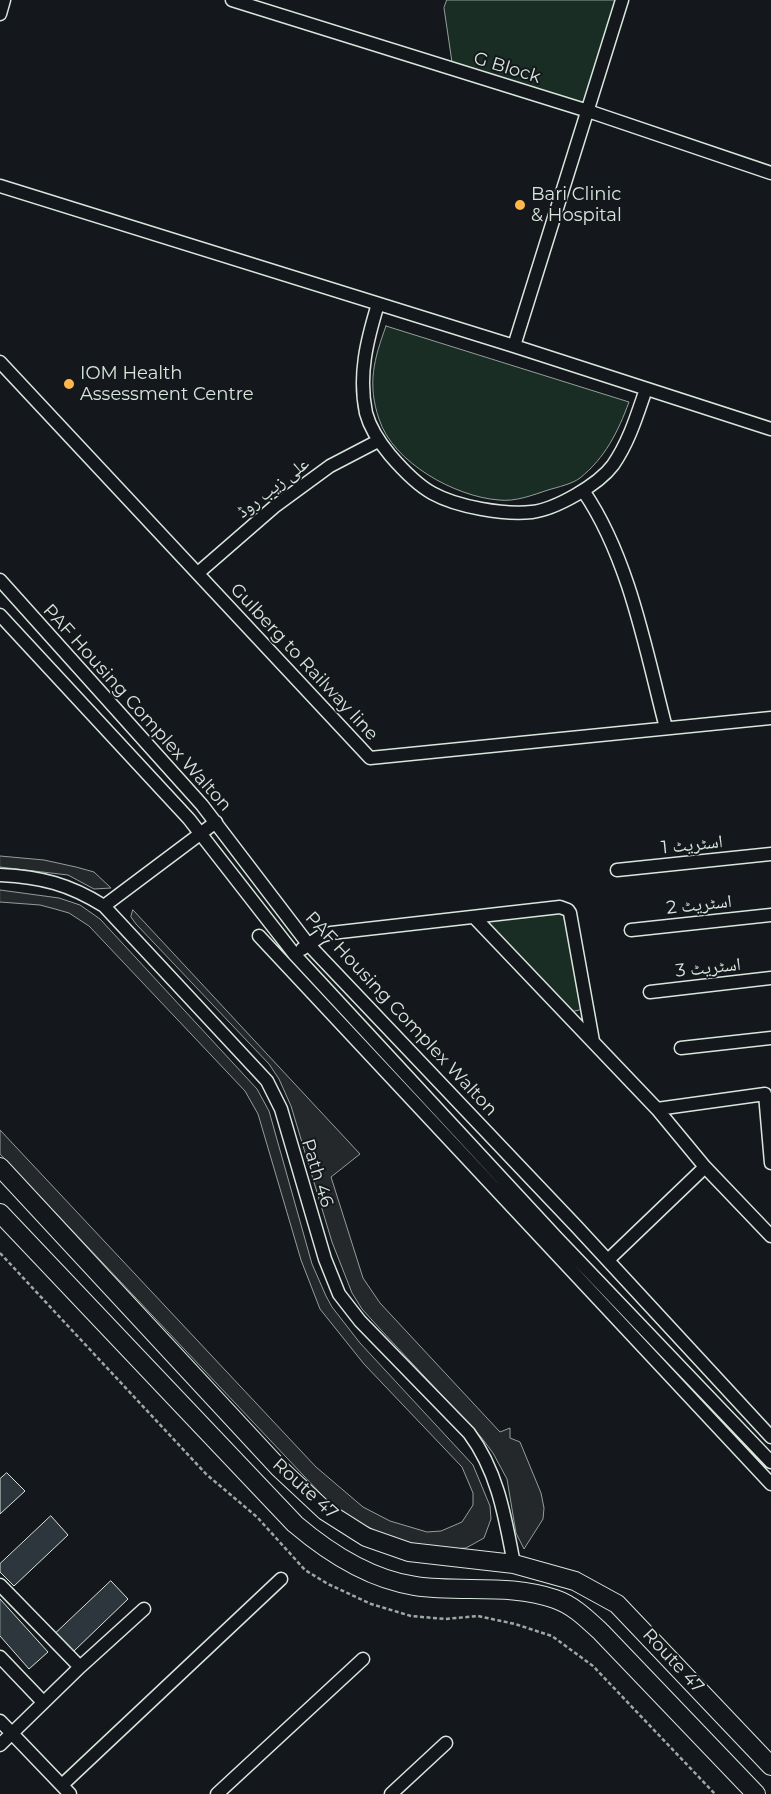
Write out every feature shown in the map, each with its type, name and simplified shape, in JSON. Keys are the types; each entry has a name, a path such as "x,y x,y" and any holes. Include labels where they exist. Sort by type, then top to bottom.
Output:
{"street":[{"path":"0,14 4,0"},
{"name":"G Block","path":"232,0 588,112 771,174"},
{"path":"514,346 622,0"},
{"path":"0,186 771,428"},
{"path":"378,304 366,342 363,378 366,414 378,441 404,471 432,493 477,509 533,512 584,492 612,466 630,435 646,389"},
{"name":"Gulberg to Railway line","path":"0,362 370,758 771,718"},
{"name":"علی زیب روڈ","path":"198,573 274,508 330,466 378,441"},
{"path":"584,492 599,515 620,566 637,618 666,728"},
{"name":"PAF Housing Complex Walton","path":"0,580 93,681 216,822 308,944 608,1260 771,1437"},
{"name":"PAF Housing Complex Walton","path":"0,615 199,832 295,954 558,1238 771,1462"},
{"path":"104,906 199,832 216,822"},
{"name":"اسٹریٹ 1","path":"617,870 771,854"},
{"name":"Path 46","path":"0,875 52,880 80,891 104,906 267,1081 281,1109 325,1259 338,1294 360,1321 470,1433 482,1450 494,1475 503,1506 514,1564"},
{"path":"285,964 308,944 321,936 331,933 560,907 568,910 593,1042"},
{"name":"اسٹریٹ 2","path":"631,930 771,915"},
{"path":"474,917 657,1109 705,1167 769,1229"},
{"path":"260,936 771,1484"},
{"name":"اسٹریٹ 3","path":"650,992 771,978"},
{"path":"681,1048 771,1038"},
{"path":"657,1109 768,1093 771,1163"},
{"name":"Route 47","path":"0,1167 279,1468 325,1511 366,1537 409,1552 514,1564 575,1580 617,1604 771,1766"},
{"path":"608,1260 705,1167"},
{"name":"Route 47","path":"0,1214 295,1524 322,1547 353,1565 414,1586 525,1592 555,1599 579,1612 601,1632 756,1794"},
{"path":"0,1721 66,1790 281,1579"},
{"path":"0,1585 80,1667"},
{"path":"0,1744 144,1609"},
{"path":"0,1656 43,1702"},
{"path":"217,1794 363,1659"},
{"path":"391,1794 446,1743"}],"green space":[{"path":"447,0 622,0 588,111 453,69 444,8"},
{"path":"386,326 629,402 620,424 604,453 577,480 530,496 511,500 499,500 464,492 428,475 398,450 386,435 375,406 373,383 375,361"},
{"path":"563,913 584,1009 570,1012 485,921"}],"shaded area":[{"path":"0,856 44,860 94,872 111,888 94,889 68,875 0,867"},
{"path":"0,890 59,898 80,905 100,919 257,1089 269,1111 312,1264 326,1296 332,1307 360,1343 473,1465 490,1506 491,1519 484,1538 466,1548 418,1547 394,1540 337,1511 0,1154 0,1130 316,1467 363,1507 390,1521 427,1532 441,1531 462,1522 473,1505 473,1493 462,1467 364,1364 320,1309 301,1260 258,1114 245,1091 89,926 69,913 55,909 40,905 0,902"},
{"path":"133,910 360,1154 331,1177 363,1278 380,1303 500,1432 510,1428 510,1438 520,1442 541,1493 544,1508 543,1519 524,1549 516,1533 507,1479 493,1453 481,1437 362,1309 352,1293 332,1242 291,1106 279,1079 269,1064 136,924 131,917"}],"building":[{"path":"7,1473 25,1491 0,1514 0,1479"},
{"path":"51,1516 68,1535 14,1586 0,1572 0,1564"},
{"path":"111,1581 128,1599 74,1651 56,1633"},
{"path":"0,1599 48,1652 29,1669 0,1636"}],"place":[{"name":"Bari Clinic & Hospital","path":"520,205"},
{"name":"IOM Health Assessment Centre","path":"69,384"}]}
